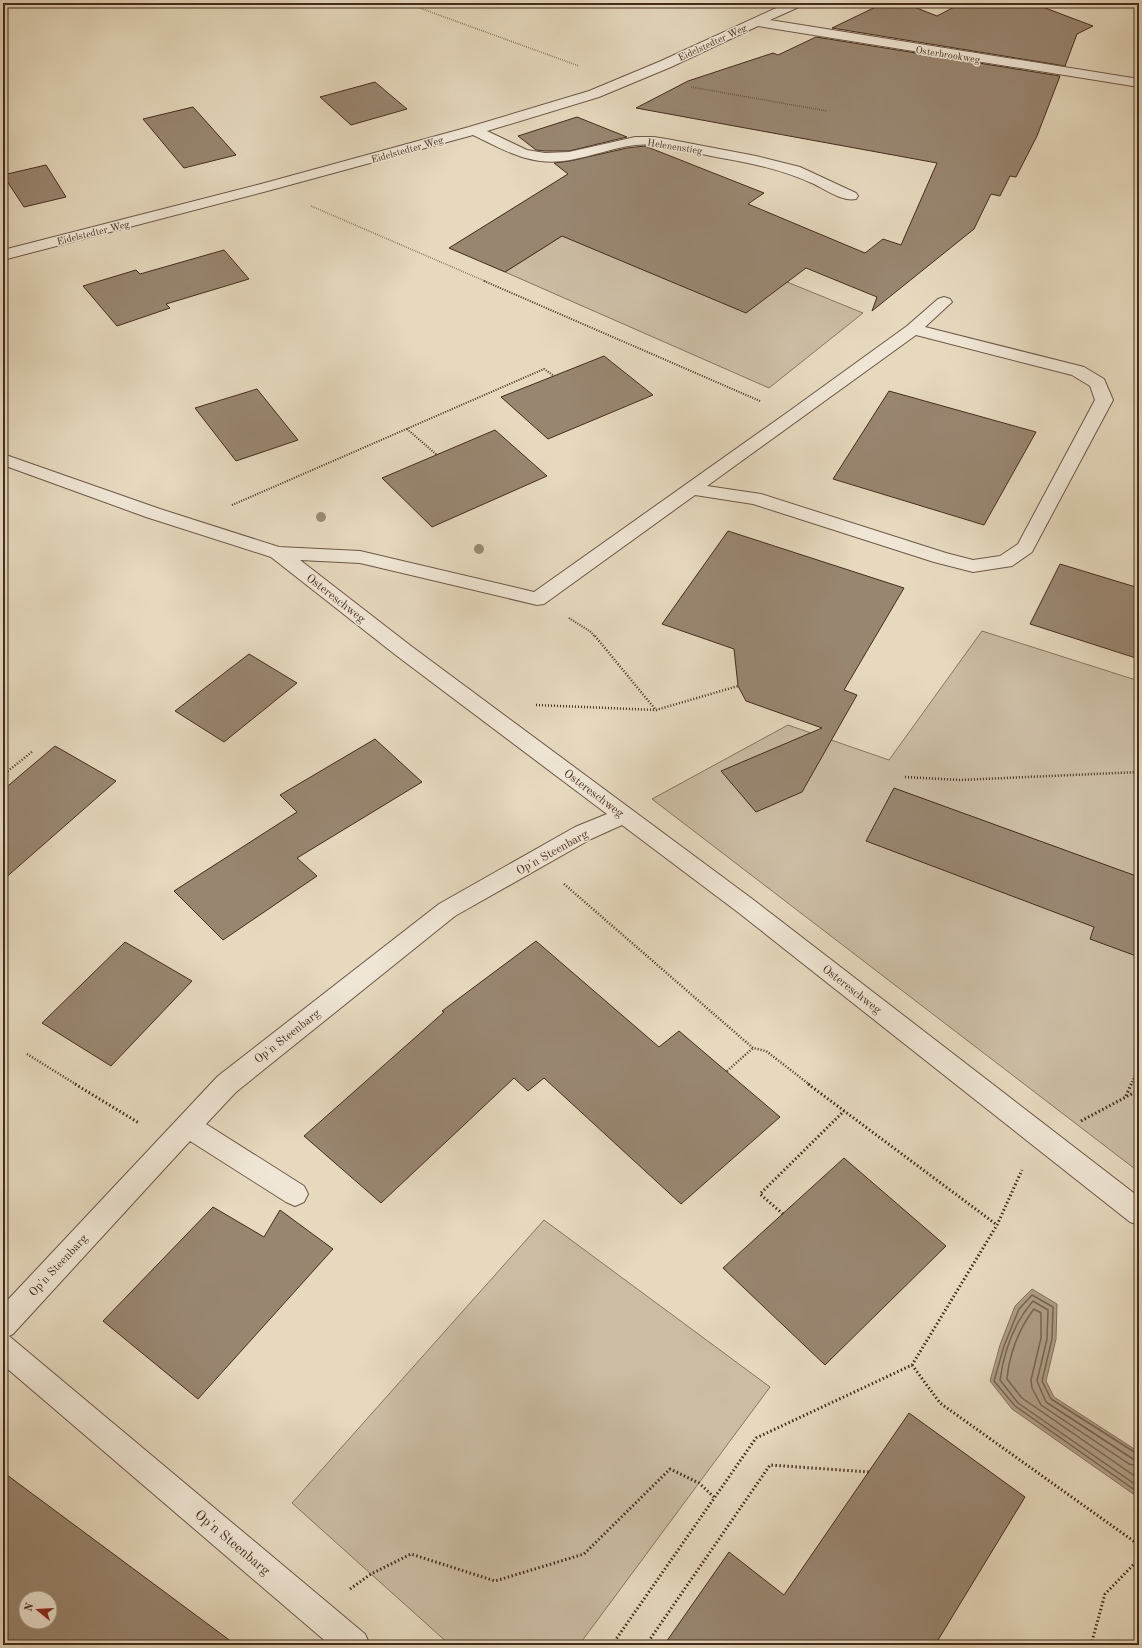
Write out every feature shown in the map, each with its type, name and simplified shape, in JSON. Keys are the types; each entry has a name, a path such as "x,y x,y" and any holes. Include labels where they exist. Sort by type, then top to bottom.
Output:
{"street":[{"name":"Eidelstedter Weg","path":"3,255 266,187 474,130 594,94 646,73 797,3"},
{"name":"Osterbrookweg","path":"757,22 1139,83"},
{"name":"Helenenstieg","path":"474,130 524,154 545,157 569,156 636,141 654,141 672,144 756,160 795,170 852,196"},
{"path":"278,553 360,557 537,599 794,416 913,329 944,302"},
{"path":"690,489 730,496 755,498 941,558 973,566 1005,562 1025,548 1104,400 1098,383 1078,371 913,329"},
{"name":"Ostereschweg","path":"3,459 188,524 278,553 404,651 747,907 1139,1213"},
{"name":"Op'n Steenbarg","path":"3,1325 227,1084 447,910 583,833 625,815"},
{"path":"180,1134 295,1194"},
{"name":"Op'n Steenbarg","path":"3,1347 354,1645"}],"path":[{"path":"406,3 622,82"},
{"path":"646,73 671,84 827,111"},
{"path":"266,187 794,416"},
{"path":"188,524 544,369 554,376"},
{"path":"407,429 437,455"},
{"path":"537,599 591,632 656,710"},
{"path":"474,703 656,710 738,686"},
{"path":"3,775 33,751"},
{"path":"905,777 960,780 1139,772"},
{"path":"536,860 753,1048 766,1050 844,1111 997,1225"},
{"path":"727,1071 753,1048"},
{"path":"27,1054 180,1134"},
{"path":"1126,1096 1139,1066"},
{"path":"612,1645 756,1438 912,1365 997,1225 1038,1134 1075,1124 1139,1090"},
{"path":"783,1214 760,1194 844,1111"},
{"path":"912,1365 940,1403 1139,1545"},
{"path":"646,1645 770,1465 869,1472"},
{"path":"317,1614 371,1574 411,1554 495,1581 584,1554 670,1469 699,1483 714,1497"},
{"path":"1091,1645 1105,1594 1139,1559"}],"shaded area":[{"path":"562,236 787,282 863,313 769,388 505,272"},
{"path":"982,631 1139,681 1139,1172 652,799 788,725 889,760"},
{"path":"544,1220 770,1387 579,1645 450,1645 292,1503"}],"water":[{"path":"1032,1289 1057,1304 1056,1339 1046,1381 1054,1397 1139,1452 1139,1498 1012,1409 990,1381 1000,1345 1015,1306"}],"building":[{"path":"884,3 904,3 937,16 962,3 1032,3 1093,26 1077,34 1065,66 832,28"},
{"path":"816,37 1060,76 1037,136 1016,177 1010,176 1000,196 991,194 974,229 872,311 877,297 806,268 746,313 562,236 505,272 449,248 568,174 554,163 570,161 627,148 645,146 764,193 748,204 865,253 883,239 901,245 937,163 636,108 688,81 773,53 778,55"},
{"path":"375,82 407,109 351,125 320,97"},
{"path":"193,107 236,155 184,168 143,119"},
{"path":"577,117 627,137 569,151 545,151 536,150 518,136"},
{"path":"46,165 66,197 24,207 3,175"},
{"path":"224,250 249,279 166,304 170,308 117,326 83,286 136,270 140,274"},
{"path":"604,356 653,395 548,439 501,397"},
{"path":"257,389 298,440 236,461 195,408"},
{"path":"889,391 1036,432 984,525 833,479"},
{"path":"495,430 547,476 432,527 382,478"},
{"path":"728,531 904,588 844,690 857,695 802,792 756,812 721,771 822,728 746,701 738,686 734,649 662,624"},
{"path":"1060,564 1139,588 1139,659 1030,624"},
{"path":"249,654 297,683 224,742 175,711"},
{"path":"375,739 422,782 297,858 317,876 223,940 174,891 297,812 280,795"},
{"path":"55,746 116,781 3,880 3,790"},
{"path":"894,788 1139,877 1139,957 1090,939 1094,927 866,841"},
{"path":"536,941 659,1047 679,1031 780,1117 681,1204 544,1078 528,1091 514,1078 381,1203 304,1136 444,1012 442,1011"},
{"path":"125,942 192,981 111,1066 42,1023"},
{"path":"844,1158 946,1246 825,1365 723,1268"},
{"path":"213,1207 264,1237 280,1210 333,1249 198,1399 103,1321"},
{"path":"909,1413 1025,1497 935,1645 664,1645 729,1552 784,1595"},
{"path":"3,1472 236,1645 3,1645"}]}
